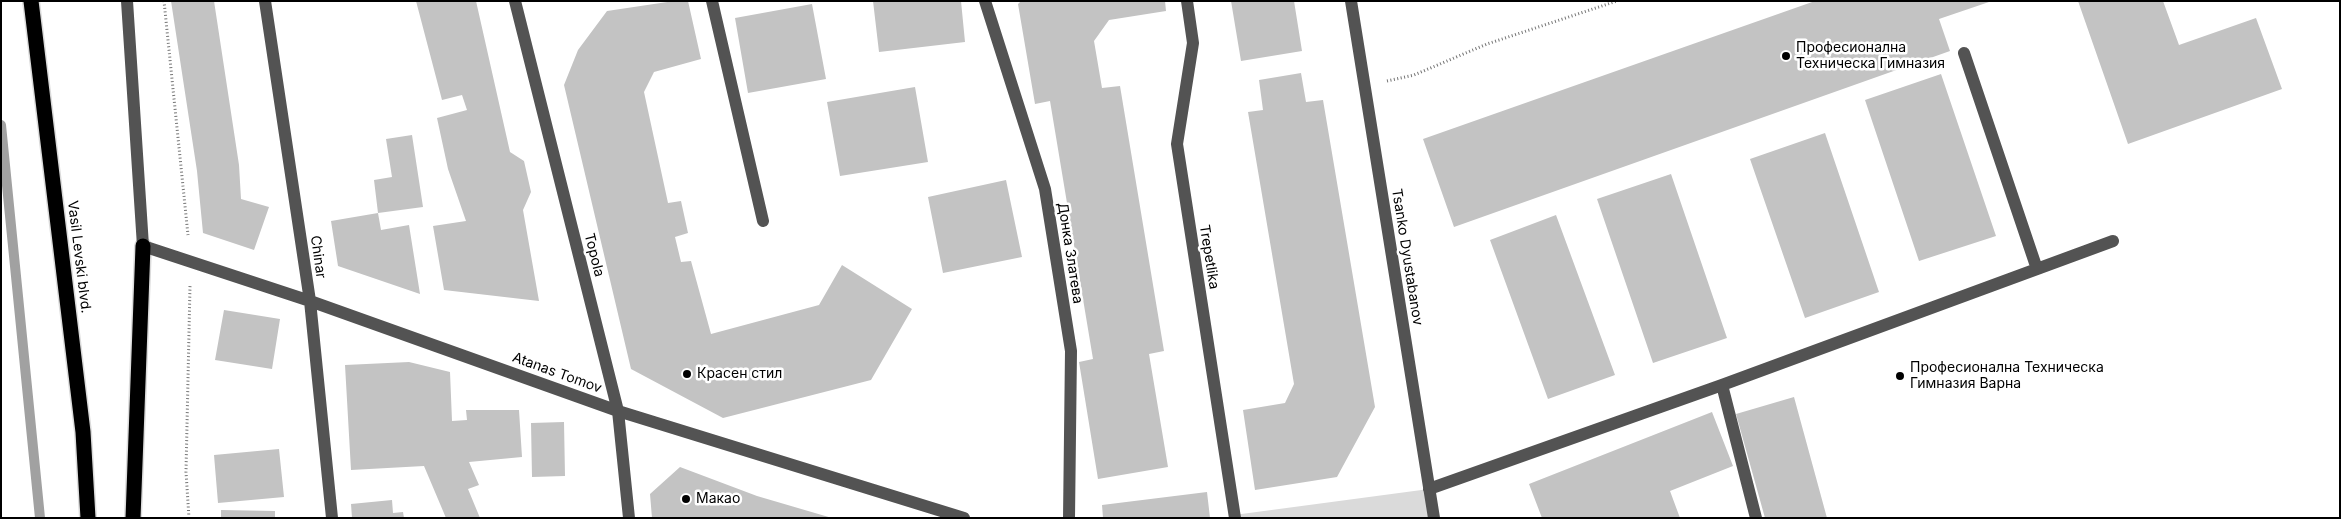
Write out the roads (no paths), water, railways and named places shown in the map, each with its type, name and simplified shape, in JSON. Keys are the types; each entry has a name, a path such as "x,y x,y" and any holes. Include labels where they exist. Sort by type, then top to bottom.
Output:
{"highway":[{"name":"Vasil Levski blvd.","path":"31,1 81,414 88,518"},
{"path":"133,518 143,246"}],"street":[{"path":"127,1 143,246"},
{"name":"Chinar","path":"265,1 310,301 332,518"},
{"name":"Topola","path":"515,1 618,411 629,518"},
{"path":"712,1 763,221"},
{"name":"Донка Златева","path":"985,1 1046,199 1070,351 1069,518"},
{"name":"Trepetlika","path":"1187,1 1193,43 1177,144 1235,518"},
{"name":"Tsanko Dyustabanov","path":"1351,1 1434,518"},
{"path":"1964,52 2037,269"},
{"path":"1429,489 1722,385 2113,241"},
{"name":"Atanas Tomov","path":"143,246 310,301 618,411 964,518"},
{"path":"1722,385 1756,518"}],"waterway":[{"path":"1,125 40,518"}],"place":[{"name":"Професионална Техническа Гимназия","path":"1786,56"},
{"name":"Красен стил","path":"687,374"},
{"name":"Професионална Техническа Гимназия Варна","path":"1900,376"},
{"name":"Макао","path":"686,499"}]}
